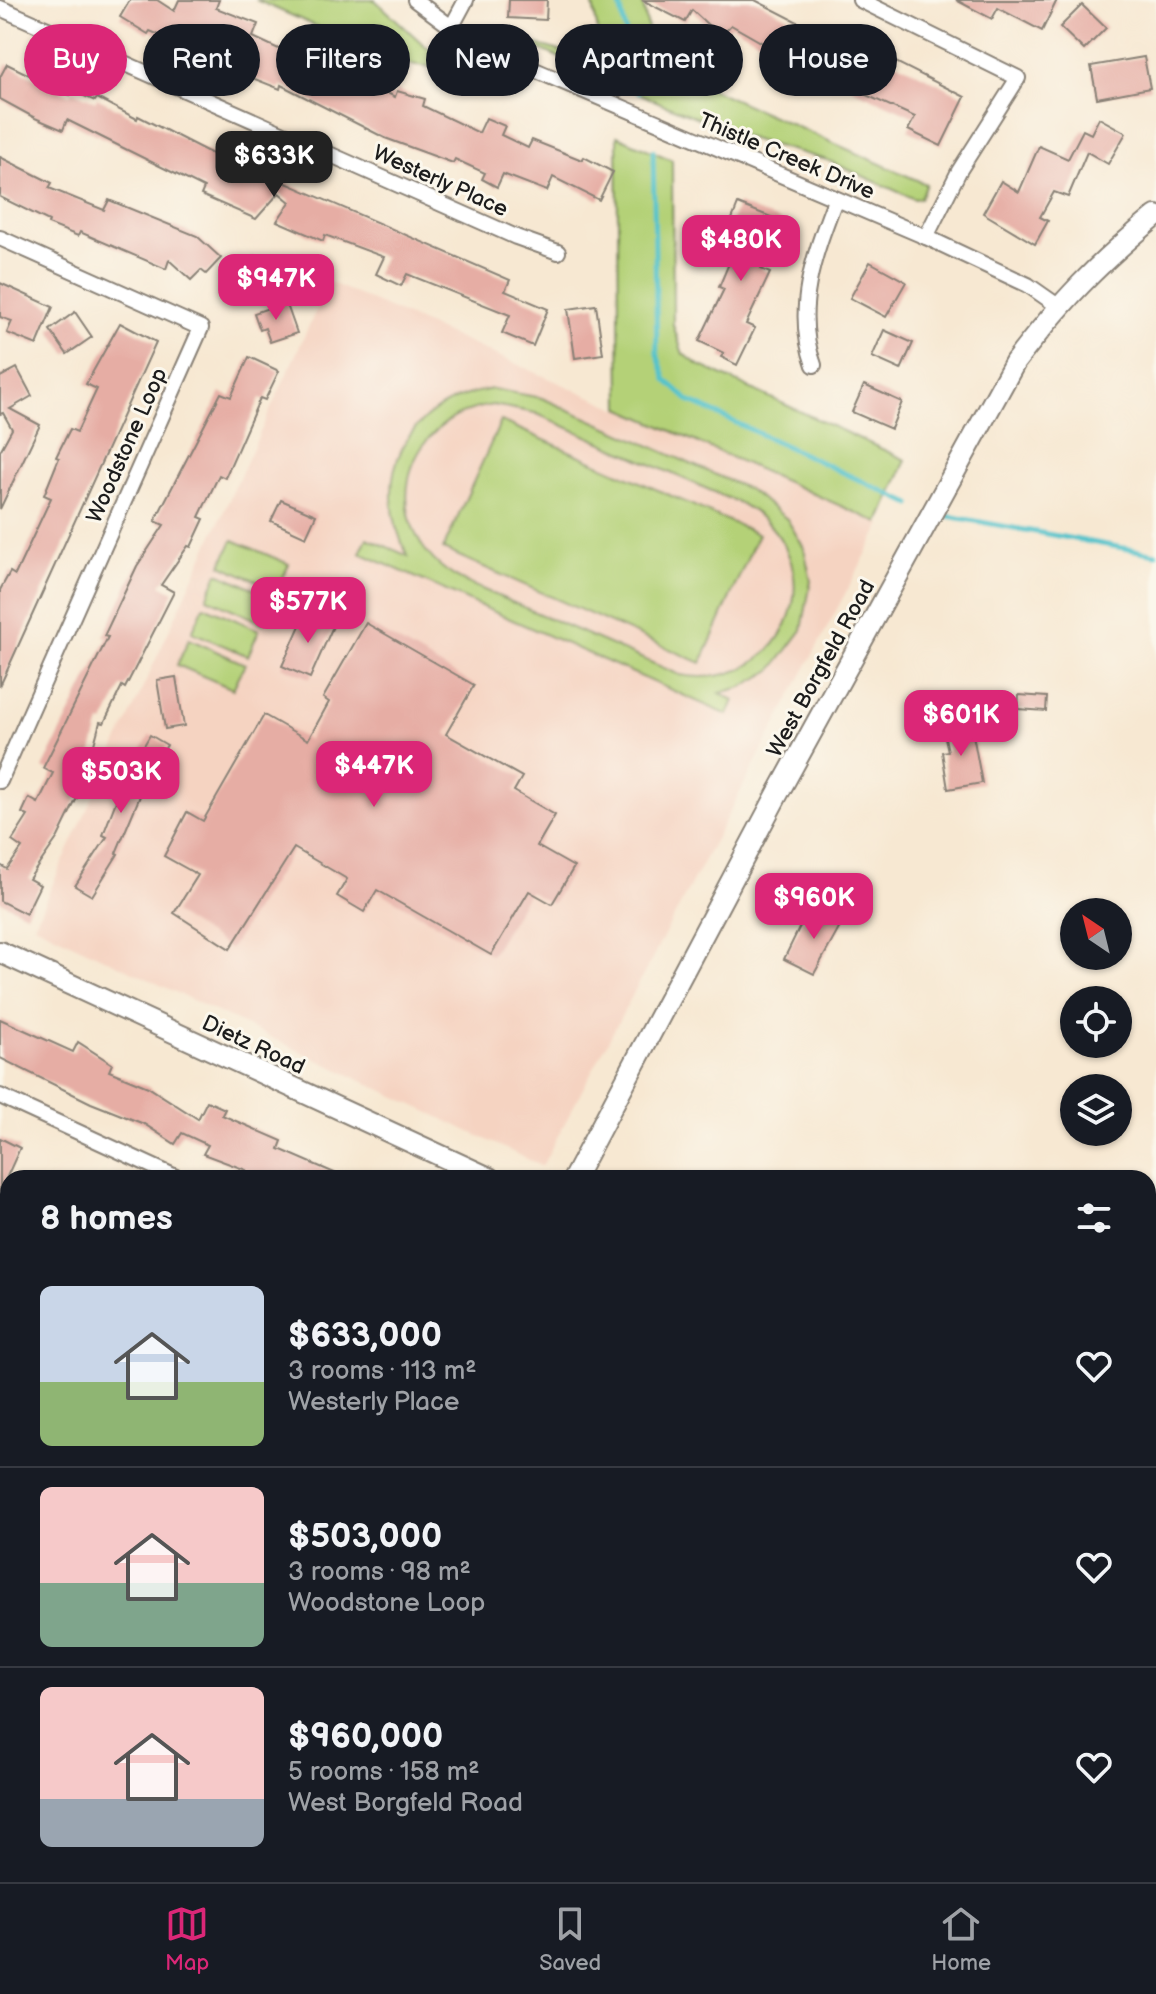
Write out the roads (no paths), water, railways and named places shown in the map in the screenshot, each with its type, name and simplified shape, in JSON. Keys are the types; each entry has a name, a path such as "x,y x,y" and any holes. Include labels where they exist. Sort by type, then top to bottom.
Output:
{"street":[{"name":"Thistle Creek Drive","path":"415,0 446,24"},
{"path":"453,24 466,0"},
{"path":"860,0 1018,78 959,171 926,237"},
{"name":"Westerly Place","path":"0,8 516,237 558,252"},
{"name":"Thistle Creek Drive","path":"539,72 926,237 1028,285 1058,306"},
{"path":"814,365 807,345 804,315 814,257 835,200"},
{"name":"West Borgfeld Road","path":"578,1170 1015,362 1058,306 1098,264 1156,216"},
{"name":"Woodstone Loop","path":"0,238 201,328 0,781"},
{"name":"Dietz Road","path":"0,952 472,1170"},
{"path":"0,1096 159,1170"}],"waterway":[{"path":"619,0 624,24"},
{"path":"653,151 657,354 666,380 689,401 911,504"},
{"path":"948,516 1156,554"}]}
